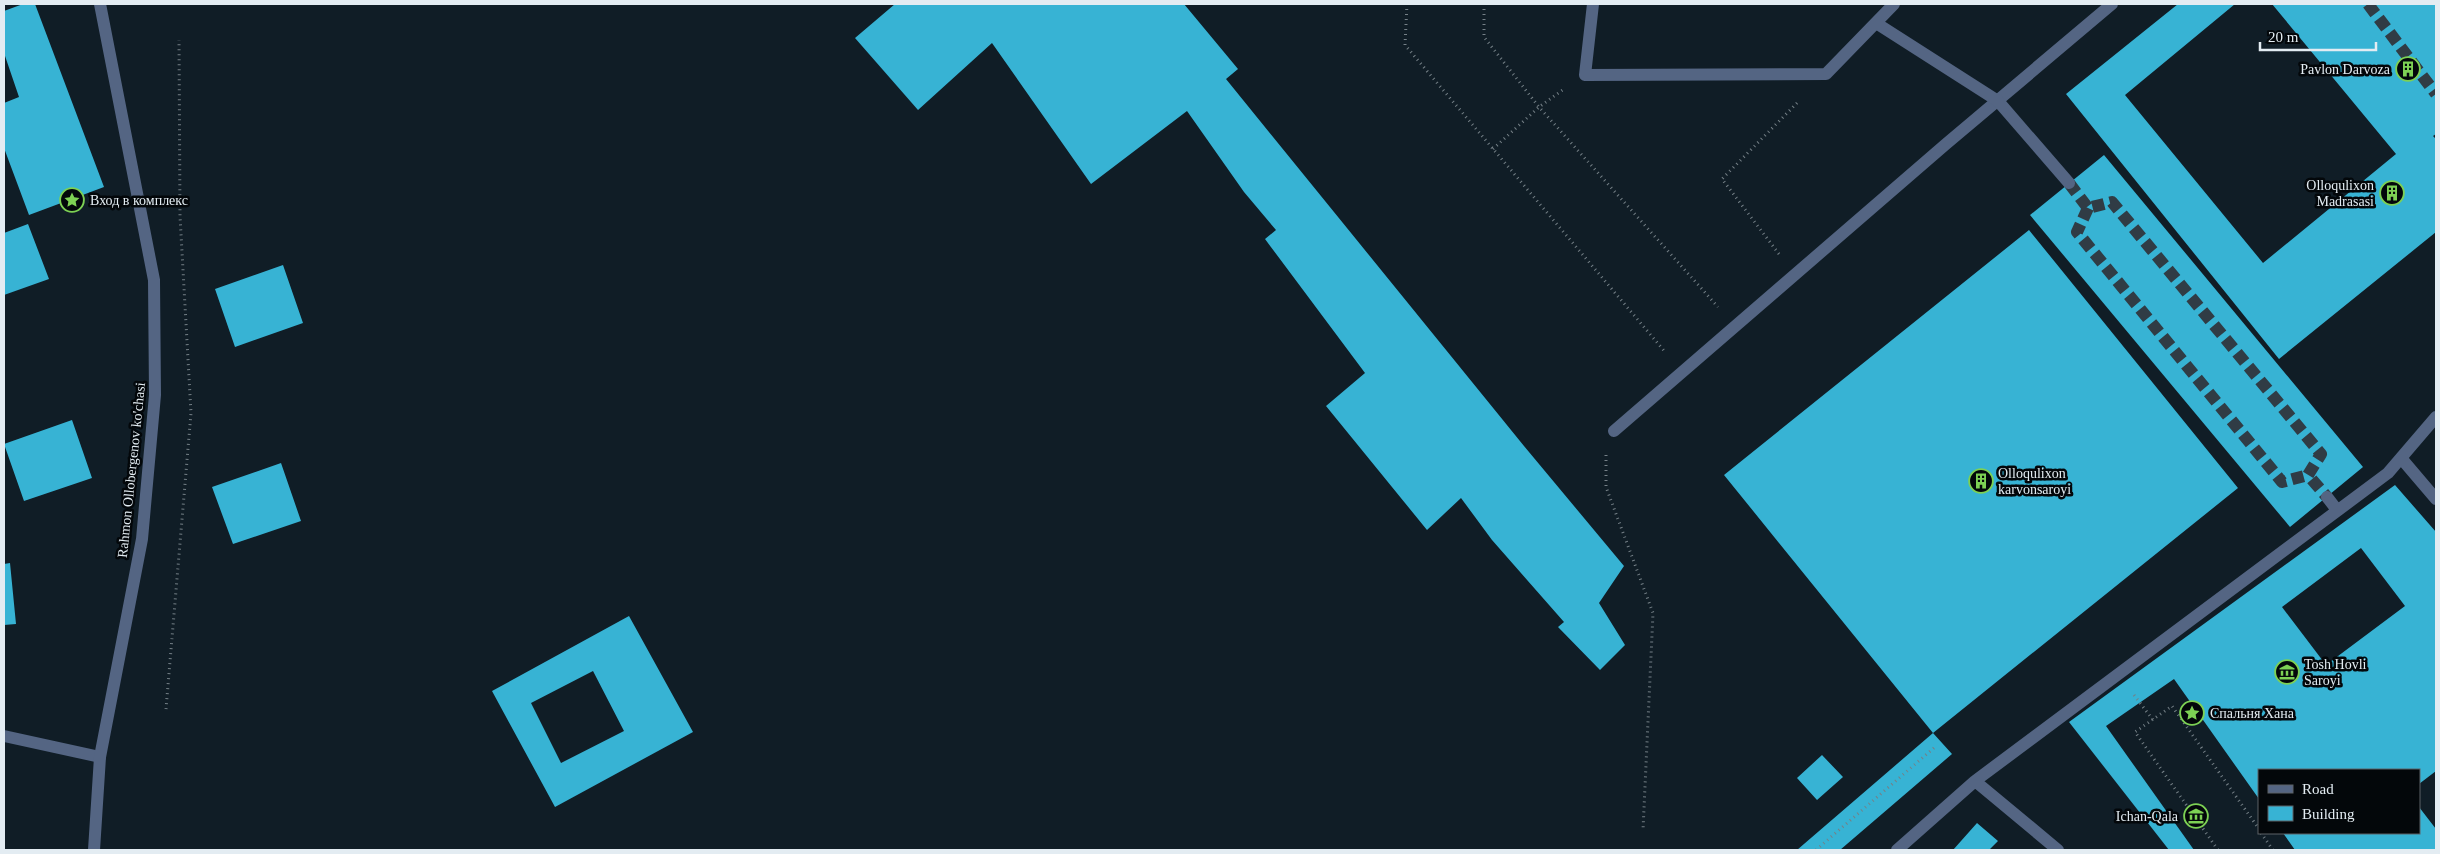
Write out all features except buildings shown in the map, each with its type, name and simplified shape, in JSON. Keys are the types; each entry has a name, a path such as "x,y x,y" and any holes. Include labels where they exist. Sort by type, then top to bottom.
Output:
{"street":[{"name":"Rahmon Ollobergenov ko'chasi","path":"94,850 100,757 142,540 155,395 154,280 100,4"},
{"path":"1593,4 1585,75 1826,74 1894,4"},
{"path":"1614,432 1735,326 2112,4"},
{"path":"1876,23 1998,100 2069,183"},
{"path":"1897,850 1975,781 2388,473 2436,417"},
{"path":"2401,458 2436,499"},
{"path":"2327,498 2337,510"},
{"path":"4,736 100,757"},
{"path":"1975,781 2058,850"}],"path":[{"path":"1407,4 1405,45 1682,372"},
{"path":"1484,4 1484,37 1540,107 1735,326"},
{"path":"1795,275 1722,179 1826,74"},
{"path":"1493,149 1540,107 1585,75"},
{"path":"1606,450 1606,487 1653,613 1643,830"},
{"path":"2218,850 2135,732 2172,706 2258,828"},
{"path":"1816,850 1935,747"},
{"path":"2262,834 2274,850"}],"tunnel":[{"path":"2368,4 2436,94"},
{"path":"2069,183 2088,208 2112,202 2321,454 2308,475 2327,497"},
{"path":"2088,208 2077,232 2282,482 2308,475"}],"place":[{"name":"Pavlon Darvoza","path":"2408,69"},
{"name":"Olloqulixon Madrasasi","path":"2392,193"},
{"name":"Вход в комплекс","path":"72,200"},
{"name":"Olloqulixon karvonsaroyi","path":"1981,481"},
{"name":"Tosh Hovli Saroyi","path":"2287,672"},
{"name":"Спальня Хана","path":"2192,713"},
{"name":"Ichan-Qala","path":"2196,816"}]}
